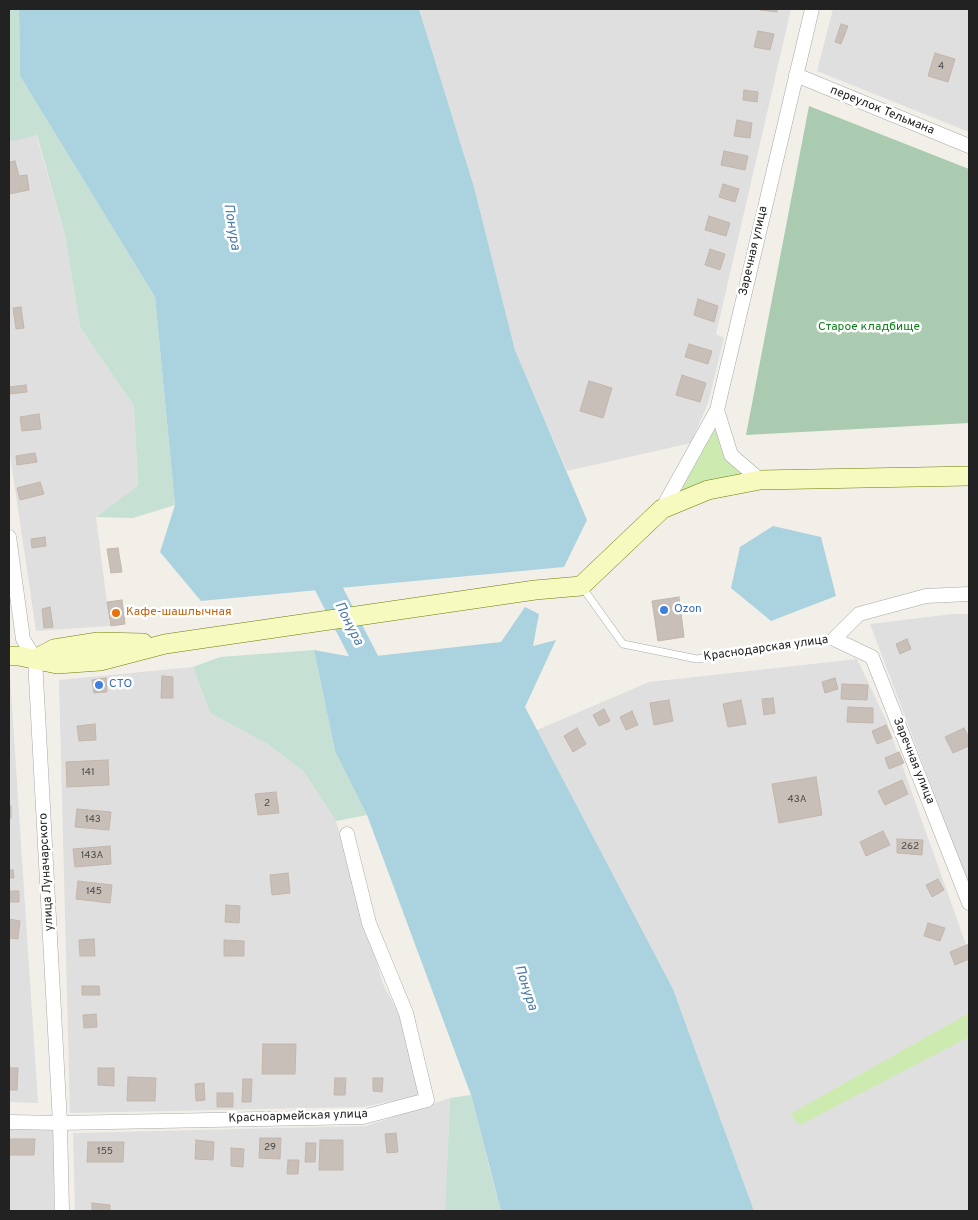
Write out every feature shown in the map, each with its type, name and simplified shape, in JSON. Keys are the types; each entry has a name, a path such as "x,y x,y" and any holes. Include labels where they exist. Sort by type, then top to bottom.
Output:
{"street":[{"name":"Заречная улица","path":"717,410 812,9"},
{"name":"переулок Тельмана","path":"796,75 969,146"},
{"path":"717,410 731,455 760,480"},
{"path":"9,656 35,659 54,649 98,642 165,644 534,590 582,586 662,509 717,410"},
{"path":"662,509 708,490 760,480 969,476"},
{"name":"улица Луначарского","path":"9,537 23,639 35,659 60,1123 62,1211"},
{"name":"Краснодарская улица","path":"834,639 859,614 926,596 969,594"},
{"name":"Заречная улица","path":"834,639 872,657 969,903"},
{"name":"Красноармейская улица","path":"9,1122 60,1123 363,1117 427,1100 406,1012 369,923 347,834"}],"lane":[{"name":"Краснодарская улица","path":"582,586 623,644 697,659 834,639"}],"shaded area":[{"path":"419,9 791,9 716,334 724,338 708,403 691,443 567,471 515,350 474,187"},
{"path":"833,9 969,9 969,132 817,71"},
{"path":"36,134 65,235 80,327 134,406 138,487 96,517 110,626 36,631 9,448 9,142"},
{"path":"952,614 969,614 969,886 870,624"},
{"path":"857,659 886,720 969,953 969,1211 754,1211 673,989 537,730 649,682"},
{"path":"193,667 210,713 269,745 304,772 336,821 383,984 405,1026 422,1095 363,1107 70,1113 59,680"},
{"path":"10,676 38,1103 9,1102"},
{"path":"450,1098 445,1211 75,1211 73,1133 366,1126"},
{"path":"53,1123 54,1211 9,1211 9,1124"}],"green space":[{"path":"9,9 19,9 20,76 155,297 175,505 133,518 96,517 138,486 134,406 80,327 65,235 37,135 9,142"},
{"name":"Старое кладбище","path":"809,106 969,169 969,423 746,435"},
{"path":"717,410 731,455 760,480 662,509"},
{"path":"314,650 335,751 367,815 336,821 304,772 269,745 210,713 193,667 220,657"},
{"path":"969,1013 969,1037 800,1125 790,1114"},
{"path":"471,1095 501,1211 445,1211 450,1098"}],"water":[{"path":"19,9 419,9 474,187 515,350 587,520 564,567 201,601 160,552 175,505 155,297 20,76"},
{"path":"773,526 821,537 836,596 771,621 731,588 740,547"},
{"path":"525,607 539,614 533,646 556,640 525,707 673,989 754,1211 501,1211 471,1095 367,815 335,751 314,650 358,658 501,642"}],"building":[{"path":"777,9 777,12 760,10"},
{"path":"841,24 848,26 841,44 835,42"},
{"path":"758,31 774,34 770,50 754,47"},
{"path":"935,53 955,59 948,82 928,76"},
{"path":"744,90 758,92 757,102 743,100"},
{"path":"737,120 752,123 750,138 734,136"},
{"path":"724,151 748,156 745,170 721,165"},
{"path":"15,161 19,176 27,175 29,190 9,194 9,162"},
{"path":"723,184 739,189 735,202 719,197"},
{"path":"709,216 730,223 726,236 705,230"},
{"path":"710,249 725,254 720,270 705,265"},
{"path":"698,299 718,306 714,322 694,315"},
{"path":"21,307 24,328 16,329 13,308"},
{"path":"689,344 712,351 708,364 685,357"},
{"path":"682,375 706,383 700,402 676,395"},
{"path":"589,381 612,388 603,418 580,411"},
{"path":"26,385 27,392 10,394 9,387"},
{"path":"39,414 41,429 22,431 20,417"},
{"path":"35,453 37,462 17,465 16,456"},
{"path":"40,482 44,494 20,500 17,488"},
{"path":"45,537 46,546 32,548 31,539"},
{"path":"118,548 122,572 111,573 107,549"},
{"path":"679,597 684,637 658,641 652,601"},
{"path":"122,600 125,624 111,626 107,602"},
{"path":"50,607 53,627 44,628 42,609"},
{"path":"907,639 911,649 900,654 896,644"},
{"path":"162,676 173,677 173,698 161,698"},
{"path":"106,678 107,692 94,693 92,680"},
{"path":"835,678 838,689 825,693 822,682"},
{"path":"842,684 868,685 867,700 841,699"},
{"path":"773,698 775,713 764,715 762,699"},
{"path":"669,700 673,721 654,725 650,703"},
{"path":"741,700 746,724 728,727 723,704"},
{"path":"848,707 873,708 873,723 847,722"},
{"path":"604,709 610,721 599,726 593,715"},
{"path":"632,711 638,725 626,730 620,717"},
{"path":"95,724 96,740 79,741 77,726"},
{"path":"886,725 892,738 877,744 872,731"},
{"path":"577,728 586,744 573,752 564,736"},
{"path":"964,728 969,738 969,746 953,753 945,737"},
{"path":"899,752 904,763 889,769 885,758"},
{"path":"108,760 109,785 67,787 66,762"},
{"path":"816,777 822,815 779,823 772,784"},
{"path":"902,780 908,794 885,805 878,791"},
{"path":"276,792 279,813 258,815 255,794"},
{"path":"9,806 11,806 11,818 9,818"},
{"path":"77,809 111,812 109,830 75,827"},
{"path":"883,831 890,845 866,856 860,842"},
{"path":"897,839 923,840 922,855 897,853"},
{"path":"110,846 111,864 75,867 73,849"},
{"path":"9,870 13,870 14,878 9,878"},
{"path":"288,873 290,893 272,895 270,875"},
{"path":"938,879 944,890 932,897 926,885"},
{"path":"78,881 112,885 110,903 76,899"},
{"path":"9,891 19,891 19,902 9,902"},
{"path":"226,905 240,906 239,923 225,922"},
{"path":"9,919 20,921 18,939 9,938"},
{"path":"928,923 945,928 940,941 924,936"},
{"path":"94,939 95,956 80,956 79,940"},
{"path":"224,940 244,941 244,956 224,956"},
{"path":"969,944 969,959 955,965 950,952"},
{"path":"82,986 99,986 100,995 82,995"},
{"path":"96,1014 97,1027 84,1028 83,1015"},
{"path":"263,1044 296,1044 295,1074 262,1074"},
{"path":"9,1068 18,1068 17,1090 9,1090"},
{"path":"98,1068 114,1068 114,1086 98,1085"},
{"path":"128,1077 156,1078 155,1101 127,1101"},
{"path":"335,1078 346,1078 345,1095 334,1095"},
{"path":"373,1078 383,1078 382,1092 373,1091"},
{"path":"243,1079 252,1079 251,1102 242,1102"},
{"path":"204,1083 205,1100 196,1101 195,1084"},
{"path":"217,1093 233,1093 233,1107 217,1107"},
{"path":"396,1133 398,1152 387,1153 385,1134"},
{"path":"260,1138 281,1138 280,1159 259,1158"},
{"path":"9,1139 35,1139 34,1155 9,1155"},
{"path":"196,1140 214,1142 213,1160 195,1159"},
{"path":"320,1140 343,1140 343,1170 319,1170"},
{"path":"88,1142 124,1142 123,1162 87,1162"},
{"path":"306,1143 316,1143 315,1162 305,1162"},
{"path":"231,1148 244,1149 243,1167 231,1166"},
{"path":"288,1160 299,1160 298,1174 287,1174"},
{"path":"92,1203 110,1205 110,1211 92,1211"}],"waterway":[{"name":"Понура","path":"313,558 380,688"}],"place":[{"name":"Ozon","path":"664,610"},
{"name":"Кафе-шашлычная","path":"116,613"},
{"name":"СТО","path":"99,685"}]}
